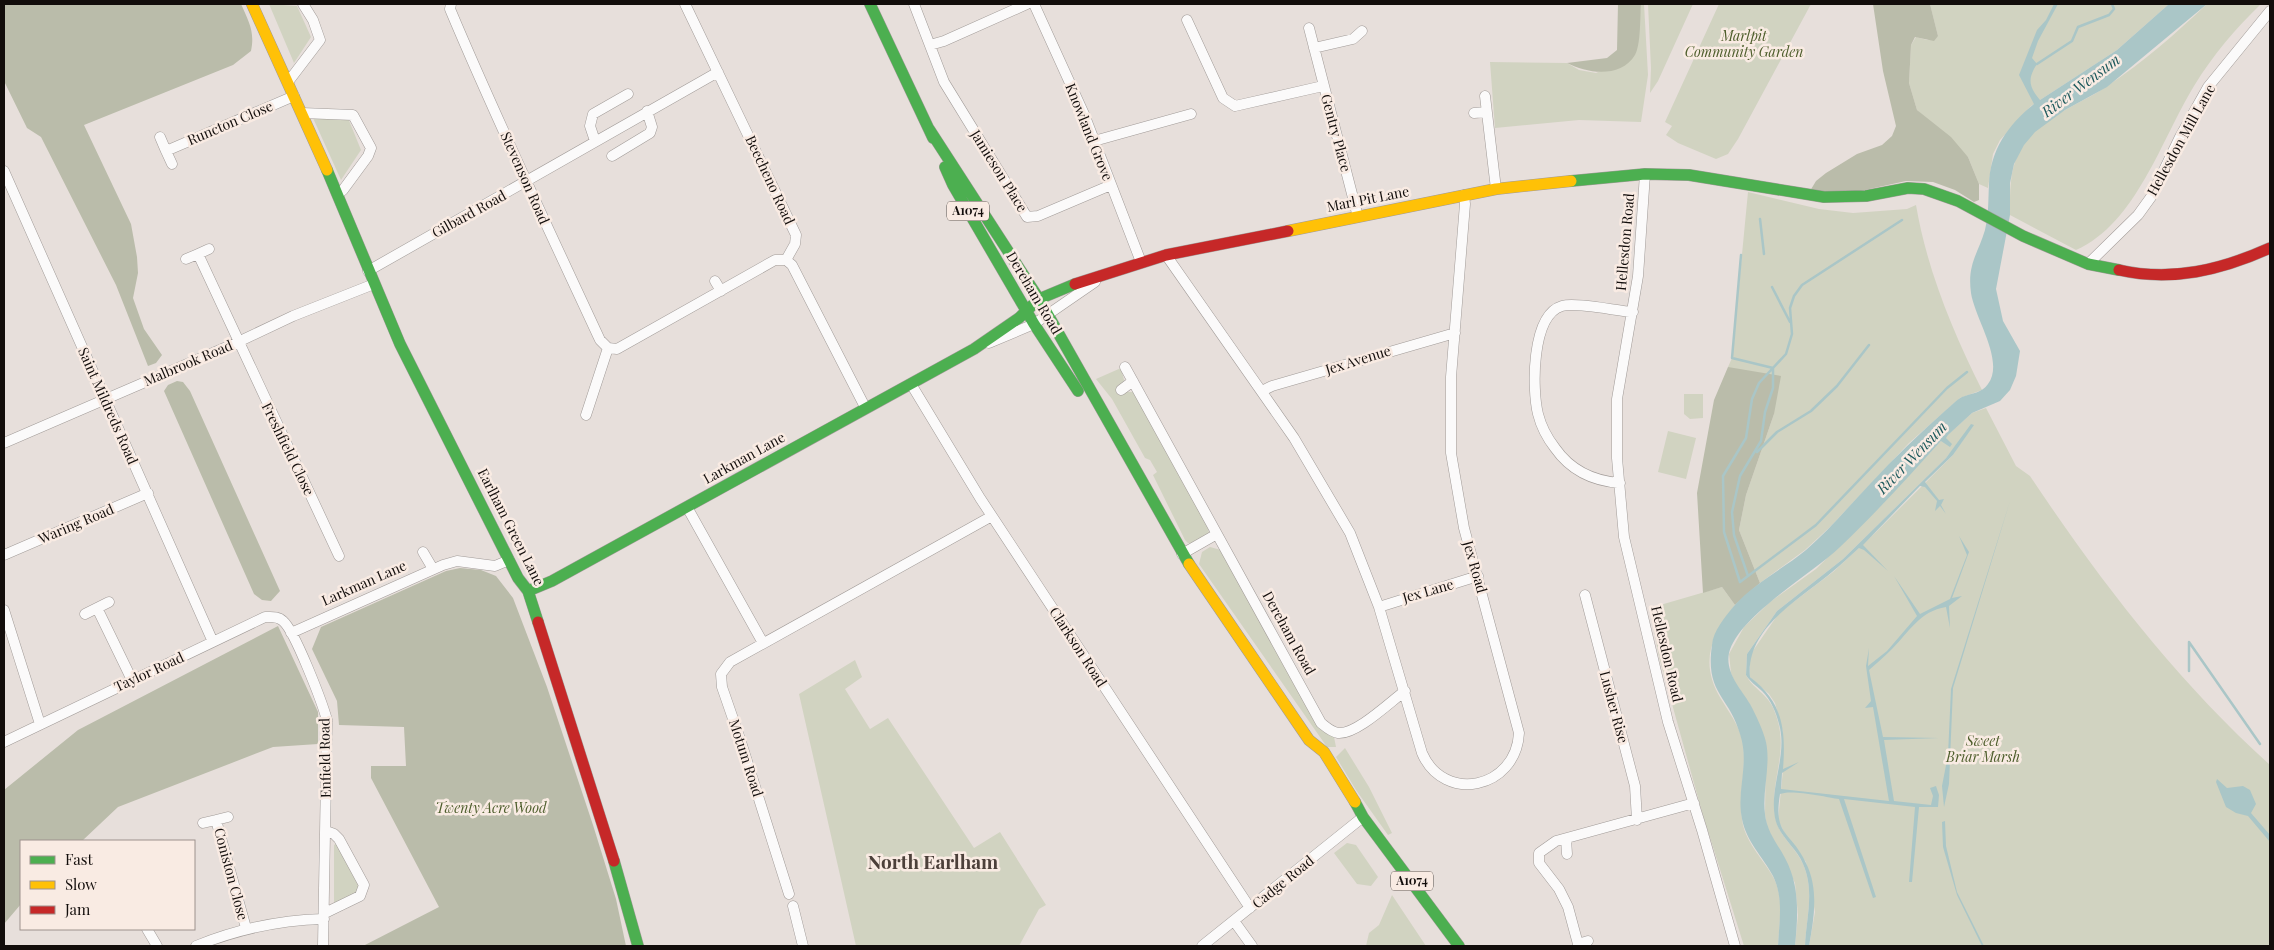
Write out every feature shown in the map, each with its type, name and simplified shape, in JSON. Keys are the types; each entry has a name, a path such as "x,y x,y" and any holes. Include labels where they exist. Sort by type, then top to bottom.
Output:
{"main road":[{"name":"Earlham Green Lane","path":"252,4 338,194 368,271 400,344 509,560 528,590 607,834 638,946"},
{"name":"Dereham Road","path":"870,4 929,129 953,185 1034,324 1074,385 1130,463"},
{"name":"Dereham Road","path":"929,129 974,194 1039,299 1182,554 1309,740 1315,759 1342,800 1363,817 1459,946"},
{"path":"1645,174 1689,175 1824,197 1866,196 1908,188 1924,189 1958,201 2011,230 2088,264 2141,275 2180,275 2237,263 2270,248"},
{"name":"Marl Pit Lane","path":"1039,299 1068,286 1102,278 1141,262 1166,255 1496,189 1645,174"},
{"name":"Larkman Lane","path":"528,590 552,581 974,349 1001,332 1039,299"}],"street":[{"path":"288,82 320,40 313,20 303,4"},
{"name":"Stevenson Road","path":"451,4 450,9 469,54 600,340 608,348"},
{"name":"Beecheno Road","path":"685,4 796,235 795,244 786,260"},
{"name":"Jamieson Place","path":"914,4 944,82 1027,218 1038,216 1111,186"},
{"path":"930,45 944,41 1027,4"},
{"name":"Knowland Grove","path":"1034,4 1094,141 1141,262"},
{"name":"Hellesdon Mill Lane","path":"2088,264 2138,216 2151,197 2180,137 2208,87 2270,11"},
{"path":"1187,20 1223,98 1235,106 1323,86"},
{"name":"Gentry Place","path":"1309,28 1358,217"},
{"path":"1314,48 1353,38 1362,31"},
{"name":"Gilbard Road","path":"368,271 528,182 595,141 718,72"},
{"path":"595,141 590,126 593,114 628,94"},
{"name":"Runcton Close","path":"166,151 294,96"},
{"path":"1485,96 1496,189"},
{"path":"612,156 650,133 652,127 647,112"},
{"path":"1474,113 1486,112"},
{"path":"302,113 353,114 371,148 368,156 338,194"},
{"path":"1094,141 1191,114"},
{"path":"160,138 172,164"},
{"name":"Saint Mildreds Road","path":"4,171 214,642"},
{"name":"Hellesdon Road","path":"1645,174 1639,270 1634,312 1617,399 1616,458 1624,536 1668,722 1694,803 1735,946"},
{"name":"Jex Road","path":"1166,255 1294,438 1350,533 1379,607 1422,753 1427,764 1440,775 1460,784 1483,782 1501,773 1508,765 1518,742 1518,724 1460,509 1451,453 1450,412 1466,204 1464,195"},
{"path":"186,259 210,250"},
{"name":"Freshfield Close","path":"198,254 339,556"},
{"path":"586,415 608,348 617,349 775,260 786,260 792,265 866,407"},
{"name":"Marl Pit Lane","path":"1034,324 1047,313 1102,278"},
{"path":"715,281 721,291"},
{"name":"Malbrook Road","path":"4,443 238,342 293,316 374,284"},
{"path":"1620,483 1600,481 1588,476 1572,466 1555,449 1538,415 1535,375 1542,324 1551,312 1561,306 1574,306 1634,312"},
{"name":"Larkman Lane","path":"974,349 1034,324"},
{"name":"Jex Avenue","path":"1262,391 1272,386 1455,333"},
{"name":"Dereham Road","path":"1125,367 1321,723 1333,732 1346,732 1356,728 1405,691"},
{"path":"1121,390 1132,381"},
{"name":"Clarkson Road","path":"911,384 992,516 1250,908"},
{"name":"Waring Road","path":"4,555 148,493"},
{"path":"688,507 763,643"},
{"name":"Motum Road","path":"789,894 720,678 723,669 730,662 763,643 992,516"},
{"path":"1182,554 1217,534"},
{"path":"423,552 432,569"},
{"name":"Larkman Lane","path":"291,633 432,569 458,561 495,566 509,560"},
{"name":"Jex Lane","path":"1379,607 1478,576"},
{"name":"Lusher Rise","path":"1584,595 1635,786 1637,820"},
{"path":"84,614 110,602"},
{"path":"97,608 132,680"},
{"path":"4,610 40,724"},
{"name":"Taylor Road","path":"4,742 265,617 280,619 285,622 291,633"},
{"name":"Enfield Road","path":"291,633 320,696 327,720 323,946"},
{"path":"1588,941 1575,945 1568,907 1559,889 1539,863 1539,854 1556,842 1694,803"},
{"name":"Coniston Close","path":"204,823 228,817"},
{"name":"Cadge Road","path":"1202,946 1363,817"},
{"name":"Coniston Close","path":"216,820 246,928"},
{"path":"196,946 246,928 275,922 325,916 360,896 364,885 339,840 334,834 326,831"},
{"path":"1566,839 1568,854"},
{"path":"793,906 803,946"},
{"path":"1234,921 1252,946"},
{"path":"148,930 158,946"}],"green space":[{"path":"4,4 241,4 252,33 252,44 251,51 233,65 84,125 131,224 138,273 133,298 144,329 162,355 156,363 148,366 116,285 41,137 27,128 4,81"},
{"path":"269,4 297,6 311,37 294,63"},
{"path":"1618,4 1641,4 1637,50 1629,62 1621,68 1604,72 1585,70 1567,63 1607,58 1617,50"},
{"path":"1641,4 1644,4 1648,75 1641,122 1579,120 1495,128 1490,62 1567,63 1579,70 1596,73 1635,55"},
{"path":"1648,4 1693,4 1658,81 1650,93 1651,68"},
{"name":"Marlpit Community Garden","path":"1719,4 1811,4 1738,139 1728,154 1716,159 1678,143 1666,135 1672,126 1665,122"},
{"path":"1873,4 1930,4 1938,36 1934,41 1915,37 1911,45 1909,83 1917,110 1951,137 1968,157 1979,184 1979,200 1974,202 1955,190 1933,182 1906,181 1856,192 1810,191 1816,181 1826,173 1857,154 1882,145 1892,136 1896,126 1883,71"},
{"path":"1930,4 2169,4 2117,50 2031,106 2000,140 1993,154 1988,188 1979,184 1968,157 1917,110 1909,83 1911,45 1916,37 1927,40 1938,36"},
{"path":"2207,4 2261,4 2225,43 2201,75 2145,178 2115,221 2097,238 2076,250 2010,215 2010,188 2015,162 2018,153 2031,135 2040,126 2096,93 2133,68"},
{"path":"313,118 348,118 361,150 341,180"},
{"path":"1748,192 1819,209 1853,213 1907,209 1916,205 1927,253 1942,300 1982,390 1960,398 1909,443 1831,526 1805,550 1760,583 1739,530 1746,495 1774,414 1728,367 1732,358"},
{"path":"1728,367 1781,376 1774,414 1746,495 1739,530 1760,583 1735,605 1722,587 1703,593 1697,493 1714,400"},
{"path":"1121,368 1127,392 1134,392 1208,526 1209,534 1195,544 1188,543 1185,540 1153,475 1157,472 1150,460 1145,458 1112,399 1096,379"},
{"path":"177,381 183,382 190,391 280,591 271,601 262,600 254,594 164,391 168,385"},
{"path":"1684,394 1703,394 1703,418 1690,419 1684,414"},
{"name":"Sweet Briar Marsh","path":"1986,408 2016,466 2030,476 2084,554 2141,628 2203,699 2270,765 2270,946 1809,946 1815,912 1806,862 1785,834 1778,820 1783,770 1783,732 1775,703 1769,694 1750,677 1750,655 1779,613 1833,572 1876,532 1953,455 1973,425 1946,458 1843,559 1777,611 1747,654 1746,675 1771,704 1779,725 1781,738 1774,801 1776,822 1800,858 1809,884 1805,946 1795,946 1798,915 1795,883 1767,827 1765,814 1766,743 1750,705 1736,685 1731,673 1729,654 1744,627 1770,602 1816,569 1879,507 1941,441 1972,413"},
{"path":"1668,431 1696,438 1686,479 1658,472"},
{"path":"1210,547 1221,550 1334,737 1336,747 1327,747 1199,564 1202,552"},
{"name":"Twenty Acre Wood","path":"460,568 481,570 496,576 513,598 547,687 593,825 616,899 626,946 363,946 439,907 371,778 371,766 406,766 404,727 339,725 337,701 312,649 321,627 446,571"},
{"path":"1722,587 1735,605 1714,639 1709,661 1714,686 1736,723 1742,739 1744,749 1741,799 1743,827 1772,875 1779,892 1778,946 1744,946 1702,812 1659,657 1650,608"},
{"path":"278,626 318,712 318,744 273,747 118,807 83,840 20,840 20,905 4,924 4,790 78,730"},
{"path":"855,660 862,677 845,689 870,729 888,718 974,848 1000,832 1046,905 1039,909 1019,946 856,946 799,694"},
{"path":"1345,748 1369,787 1392,833 1388,835 1356,790 1336,757"},
{"path":"1347,843 1356,845 1378,877 1371,886 1357,884 1334,853"},
{"path":"336,844 360,883 358,894 334,903 334,845"},
{"path":"1392,895 1426,946 1366,946 1369,933 1379,925"}],"water":[{"name":"River Wensum","path":"2054,4 2058,4 2038,41 2032,58 2037,64 2032,74 2031,83 2033,91 2040,100 2117,50 2169,4 2207,4 2107,87 2065,110 2035,132 2024,145 2014,164 2010,183 2010,215 1996,289 2003,321 2020,351 2016,376 2010,390 2000,401 1972,413 1948,435 1946,438 1952,444 1950,447 1941,441 1840,547 1761,610 1735,639 1729,653 1729,667 1755,713 1766,742 1768,760 1764,805 1766,820 1770,832 1790,869 1796,890 1797,923 1795,946 1778,946 1779,893 1773,876 1751,842 1744,827 1741,808 1743,745 1735,721 1719,693 1712,674 1713,640 1723,619 1742,598 1806,550 1897,455 1956,401 1980,391 1988,384 1992,375 1993,364 1991,352 1971,293 1972,267 1985,230 1988,213 1990,172 1997,150 2002,139 2016,121 2034,104 2019,75 2037,30 2046,20"},
{"path":"1971,424 1974,425 1953,455 1925,482 1939,500 1944,499 1941,505 1946,514 1940,506 1935,511 1937,501 1925,487 1920,486 1863,545 1888,571 1864,550 1859,548 1793,602 1771,623 1755,648 1750,662 1750,677 1770,696 1780,718 1784,742 1783,769 1799,762 1782,773 1781,789 1889,801 1873,707 1865,708 1871,701 1866,666 1869,648 1868,666 1887,651 1917,616 1894,576 1920,614 1950,599 1967,555 1959,536 1969,552 1952,598 1962,596 1949,606 1950,628 1946,607 1929,613 1916,623 1869,670 1883,737 1939,738 1884,740 1894,801 1931,805 1933,796 1930,788 1936,786 1939,795 1938,807 1919,807 1912,882 1909,882 1915,807 1844,799 1876,897 1873,898 1839,799 1792,792 1780,794 1778,808 1781,826 1806,863 1813,883 1812,925 1809,946 1805,946 1809,905 1807,874 1800,858 1780,831 1775,818 1774,795 1781,747 1779,724 1768,698 1746,675 1747,654 1777,611 1843,559 1946,458"},
{"path":"2010,501 1953,688 1949,784 1944,807 1942,786 1948,755 1951,689"},
{"path":"2217,779 2227,788 2243,786 2250,790 2256,804 2251,813 2270,835 2270,842 2248,816 2236,813 2226,807 2216,782"},
{"path":"1945,821 1946,846 1957,892 1984,946 1982,946 1957,895 1943,847 1942,822"}],"waterway":[{"path":"2037,64 2072,41 2078,27 2109,15 2114,9 2112,4"},
{"path":"1760,219 1764,254"},
{"path":"1902,220 1802,285 1794,296 1790,308 1792,334 1786,354 1759,383 1752,399 1746,438 1723,476 1724,532 1740,582 1816,525 1947,388 1967,372"},
{"path":"1741,255 1732,358 1773,368 1773,388 1765,412 1761,441 1740,476 1732,512 1734,535 1748,576"},
{"path":"1772,287 1790,322"},
{"path":"1757,452 1777,432 1811,411 1837,386 1869,345"},
{"path":"2189,671 2189,642 2260,744"}],"traffic: fast":[{"path":"870,4 933,138"},
{"path":"929,129 1039,299 1189,564"},
{"path":"945,167 953,185 1034,324 1078,391"},
{"path":"327,170 400,344 518,578 528,591 538,622"},
{"path":"1571,181 1645,174 1689,175 1824,197 1866,196 1908,188 1924,189 1958,201 2023,236 2088,264 2119,270"},
{"path":"528,591 552,581 974,349 1019,318 1039,299 1075,284"},
{"path":"1355,802 1363,817 1459,946"},
{"path":"614,861 638,946"}],"traffic: slow":[{"path":"252,4 327,170"},
{"path":"1288,231 1496,189 1571,181"},
{"path":"1189,564 1309,740 1324,752 1355,802"}],"traffic: jam":[{"path":"1075,284 1166,255 1288,231"},
{"path":"2119,270 2158,275 2196,272 2215,268 2270,248"},
{"path":"538,622 614,861"}],"district":[{"name":"North Earlham","path":"933,862"}]}
